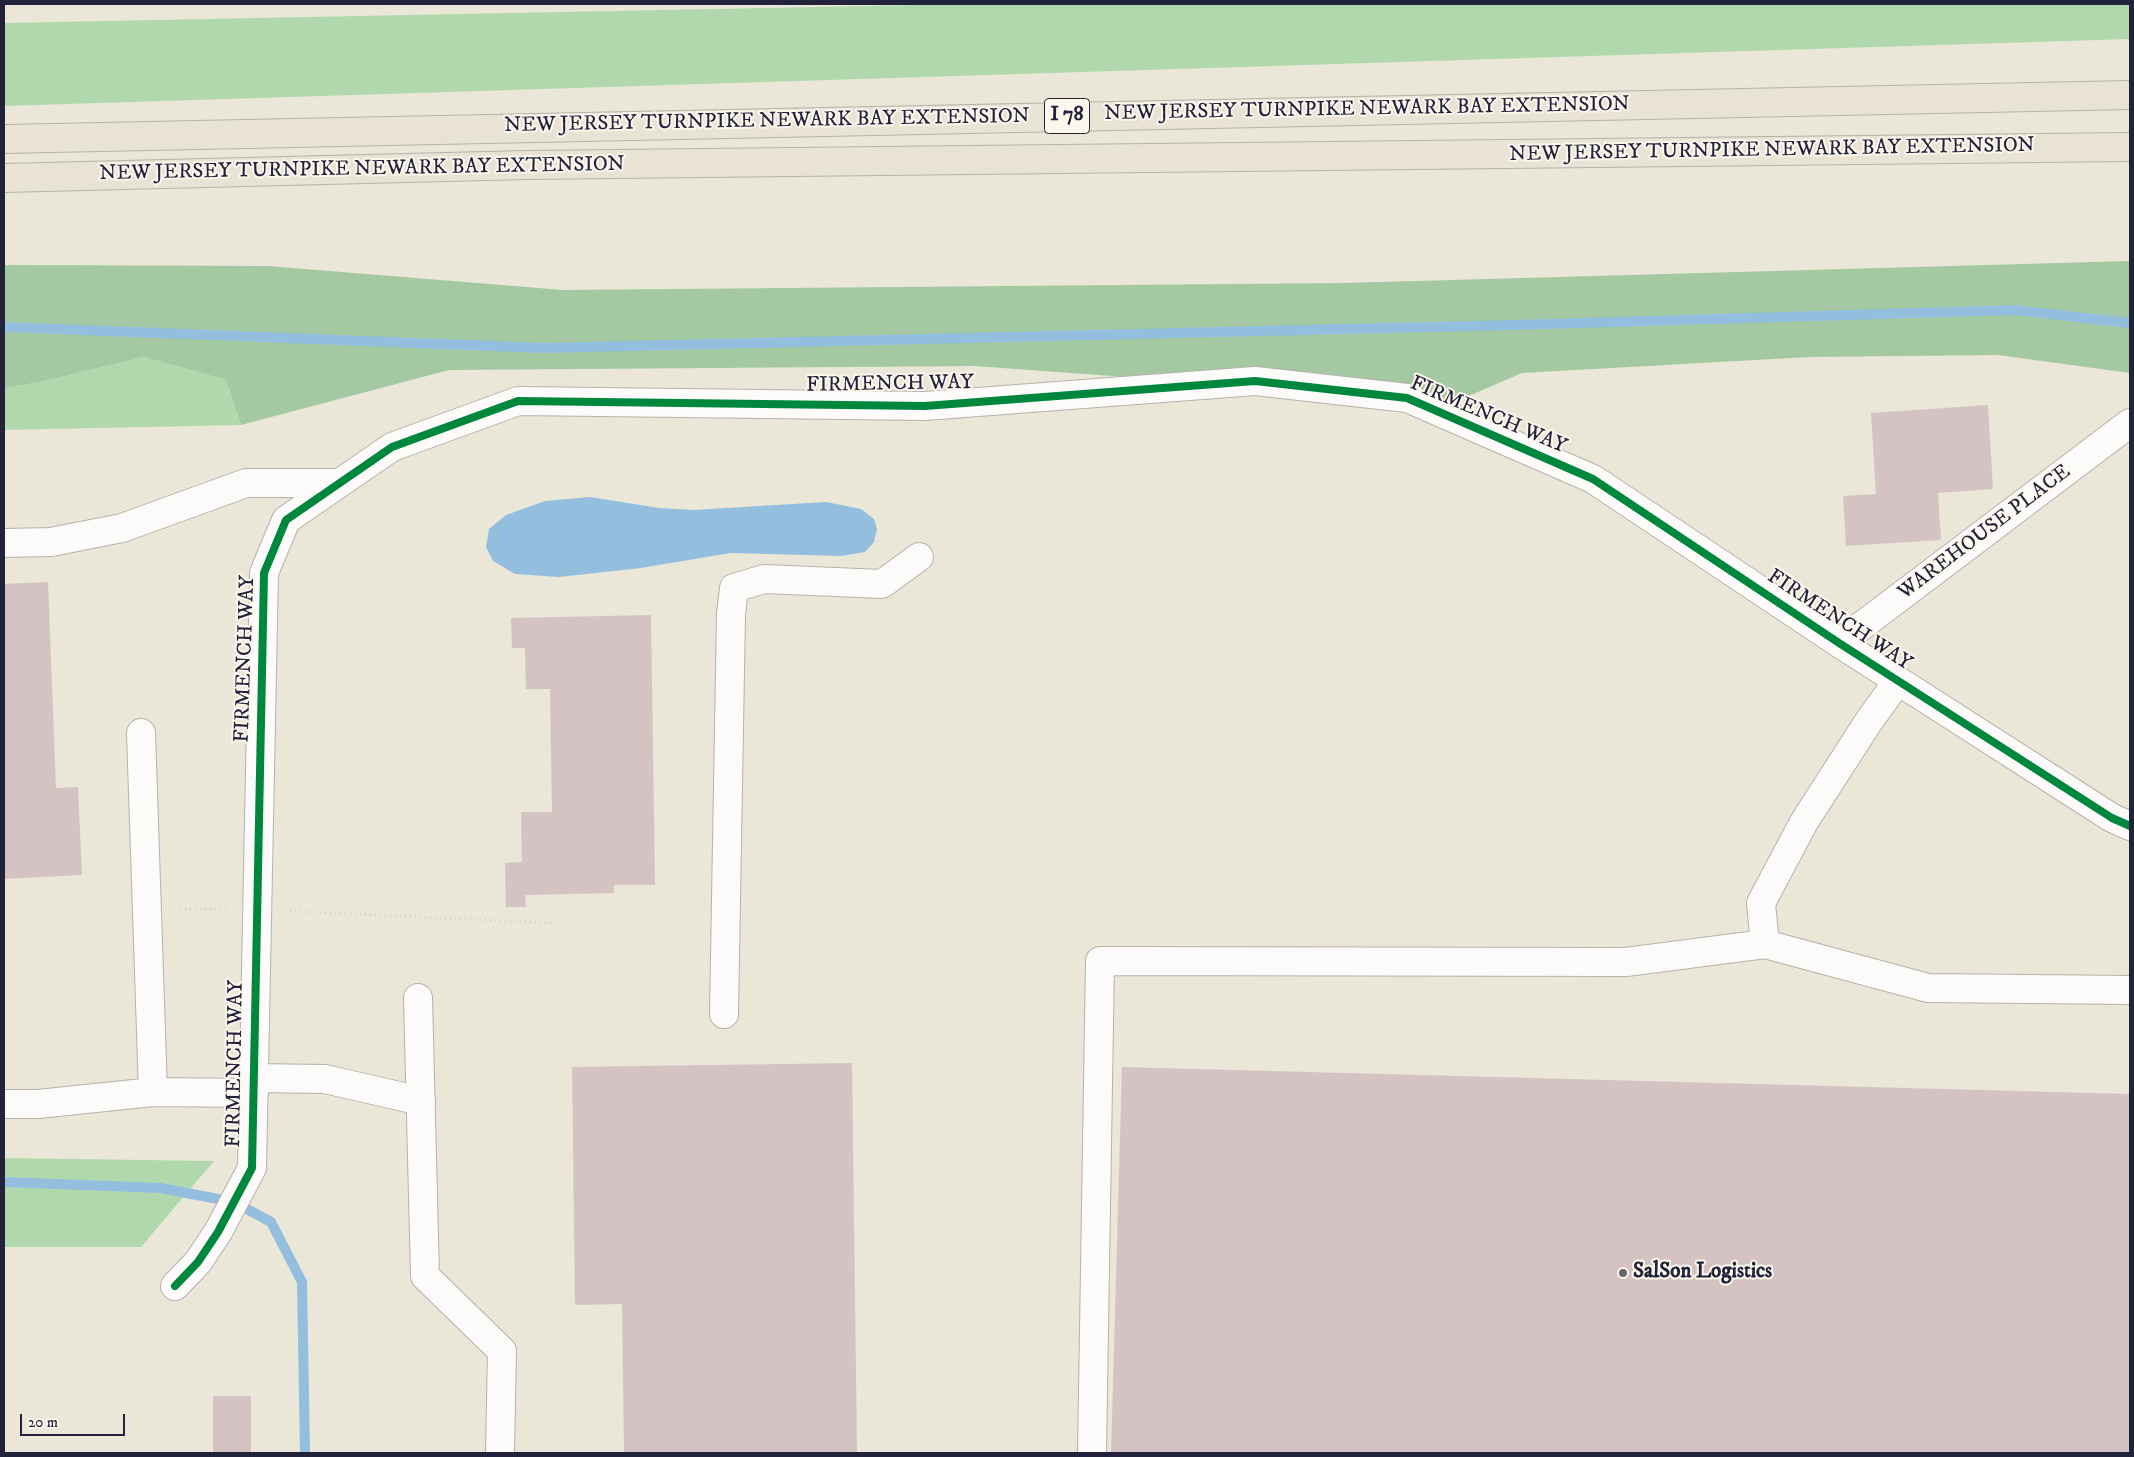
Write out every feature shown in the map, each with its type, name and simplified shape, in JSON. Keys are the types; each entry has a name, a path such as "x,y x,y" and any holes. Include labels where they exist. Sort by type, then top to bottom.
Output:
{"highway":[{"name":"NEW JERSEY TURNPIKE NEWARK BAY EXTENSION","path":"4,138 2130,95"},
{"name":"NEW JERSEY TURNPIKE NEWARK BAY EXTENSION","path":"4,178 516,165 2130,147"}],"street":[{"name":"FIRMENCH WAY","path":"175,1286 198,1262 218,1232 252,1168 264,573 286,520 392,447 518,401 926,406 1255,381 1407,398 1593,479 1839,643 2112,818 2130,826"},
{"name":"WAREHOUSE PLACE","path":"1839,643 2130,423"},
{"path":"4,543 51,542 122,528 246,483 339,483"},
{"path":"724,1014 731,624 734,588 764,580 882,584 919,557"},
{"path":"1764,944 1762,903 1804,822 1869,721 1898,681"},
{"path":"141,733 153,1092"},
{"path":"1092,1453 1100,961 1626,962 1764,944 1928,988 2130,990"},
{"path":"418,998 425,1276 502,1351 500,1453"},
{"path":"5,1102 38,1104 153,1092 254,1086 325,1079 420,1100"}],"path":[{"path":"147,909 257,909 551,923"}],"green space":[{"path":"965,4 2130,4 2130,39 4,106 4,23"},
{"path":"2130,261 2130,373 1998,355 1809,357 1522,373 1457,401 975,366 449,370 241,425 226,380 144,357 40,382 4,388 4,265 268,266 563,290 1345,283"},
{"path":"144,357 226,380 241,425 4,430 4,388 40,382"},
{"path":"4,1158 214,1161 141,1247 4,1247"}],"water":[{"path":"590,497 659,508 693,510 826,502 861,509 874,519 877,529 874,542 865,552 841,556 731,553 641,568 559,577 515,574 493,561 486,547 489,529 506,515 545,501"}],"building":[{"path":"1988,405 1993,489 1938,493 1941,540 1846,546 1843,496 1876,494 1871,413"},
{"path":"48,582 56,788 78,787 82,875 4,879 4,584"},
{"path":"651,615 655,885 614,885 614,893 525,895 526,907 506,907 505,863 522,862 521,812 552,812 550,689 526,689 525,648 512,648 511,618"},
{"path":"852,1063 857,1453 624,1453 622,1304 575,1305 572,1067"},
{"name":"SalSon Logistics","path":"1122,1067 2130,1094 2130,1453 1111,1453"},
{"path":"213,1396 251,1396 251,1453 213,1453"}],"waterway":[{"path":"4,327 544,348 1513,325 2014,310 2130,323"},
{"path":"4,1182 160,1188 234,1202 271,1222 302,1282 305,1453"}],"cycle path":[{"path":"175,1286 198,1262 218,1232 252,1168 264,573 286,520 392,447 518,401 925,406 1255,381 1407,398 1593,479 1839,643 2112,818 2130,826"}],"place":[{"name":"SalSon Logistics","path":"1623,1273"}]}
